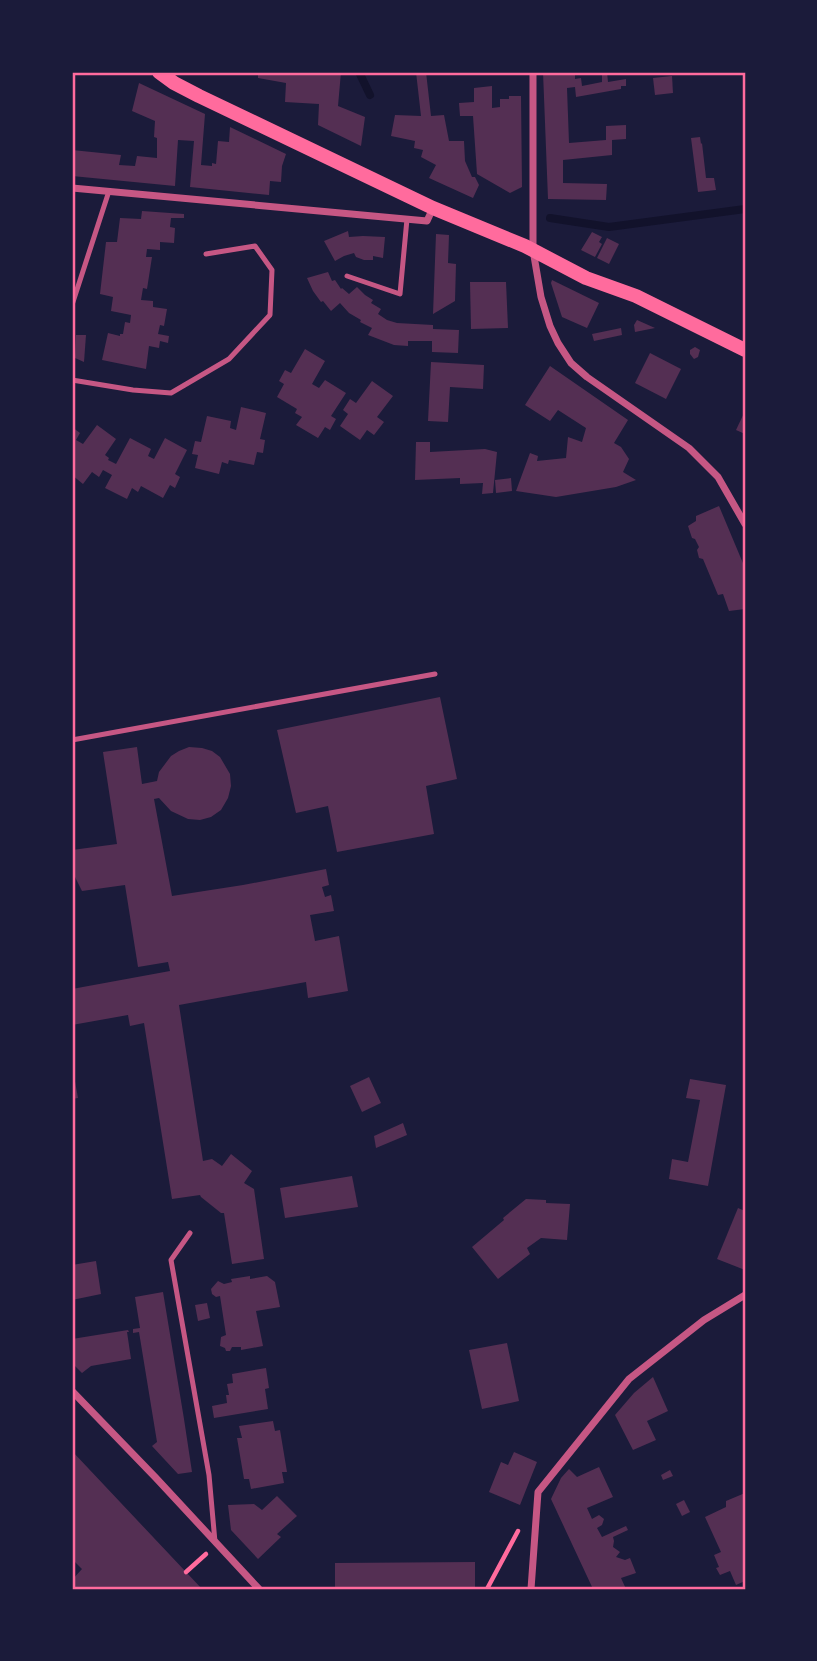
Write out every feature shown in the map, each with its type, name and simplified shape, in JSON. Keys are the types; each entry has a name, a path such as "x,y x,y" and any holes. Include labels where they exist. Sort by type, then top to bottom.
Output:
{"main road":[{"path":"159,72 174,77 433,208 533,250 586,278 636,296 745,351"}],"street":[{"path":"533,72 533,250 541,297 550,326 571,363 587,377 690,448 718,477 745,524"},
{"path":"72,188 427,221 433,208"},
{"path":"531,1589 538,1492 629,1379 704,1320 745,1295"},
{"path":"72,1391 259,1589"}],"lane":[{"path":"72,306 108,191"},
{"path":"347,276 400,294 407,219"},
{"path":"72,380 171,393 229,359 270,315 272,270 255,246 206,254"},
{"path":"72,740 435,674"},
{"path":"190,1233 171,1260 209,1475 216,1544"}],"path":[{"path":"487,1589 519,1528"},
{"path":"186,1572 216,1544"}],"building":[{"path":"258,72 341,72 338,106 365,117 361,146 318,125 319,104 285,102 286,83 258,78"},
{"path":"416,72 426,72 431,116 444,115 449,141 464,141 465,161 479,185 473,198 429,178 436,165 421,157 423,150 414,148 415,141 391,136 395,115 421,116"},
{"path":"473,72 491,72 491,74 473,75"},
{"path":"543,72 575,72 575,79 581,78 582,86 602,82 602,72 607,72 608,82 626,79 626,86 621,86 621,89 576,97 575,87 567,88 569,143 606,140 606,126 626,125 626,139 612,140 612,155 563,160 563,183 607,184 606,200 548,199"},
{"path":"672,76 673,93 655,95 653,78"},
{"path":"139,83 205,114 201,165 216,164 218,141 229,142 230,127 286,154 281,182 270,181 269,195 190,187 194,141 178,140 175,186 72,176 72,150 121,155 119,165 135,166 137,156 157,158 155,121 132,111"},
{"path":"492,86 492,108 500,107 500,99 521,96 522,187 510,193 477,174 473,116 460,116 459,103 474,102 474,88"},
{"path":"700,137 706,178 714,178 716,190 698,192 691,138"},
{"path":"142,211 184,214 184,218 171,218 170,227 175,228 174,243 160,242 160,250 147,249 146,257 152,257 147,289 143,288 141,300 153,301 153,307 167,309 164,326 160,325 158,334 169,336 168,343 160,341 159,348 149,346 146,369 102,360 108,333 120,336 123,334 125,322 130,323 131,315 111,311 113,297 100,294 106,242 117,242 120,218 141,219"},
{"path":"348,231 349,237 385,237 383,258 373,256 373,260 364,260 356,257 354,253 335,261 324,241"},
{"path":"592,232 602,237 599,242 602,244 595,257 581,250"},
{"path":"436,234 449,235 448,263 456,264 455,301 433,314"},
{"path":"607,238 619,244 609,264 597,258"},
{"path":"328,272 332,281 335,280 341,289 349,294 357,287 373,300 371,303 381,309 378,314 387,320 433,325 433,329 459,330 458,353 432,352 432,341 408,341 408,346 394,345 368,335 372,328 360,322 361,320 349,313 340,303 331,311 313,291 307,278"},
{"path":"552,280 599,303 587,328 562,317"},
{"path":"470,282 506,282 508,328 471,329"},
{"path":"637,320 655,328 635,332 634,325"},
{"path":"621,328 622,335 594,341 592,334"},
{"path":"76,335 86,335 84,362 75,358"},
{"path":"695,347 700,350 698,357 694,359 690,350"},
{"path":"305,349 325,361 312,384 319,388 325,380 346,393 331,416 336,419 330,430 325,427 318,438 296,425 302,417 295,413 297,409 277,397 284,384 279,381 285,370 291,373"},
{"path":"650,353 681,369 666,399 635,383"},
{"path":"431,362 484,365 483,389 450,387 448,422 428,421"},
{"path":"550,366 628,420 614,443 621,447 629,459 623,472 636,480 616,487 556,497 516,491 530,453 538,456 537,461 566,458 568,437 582,442 586,428 558,410 550,421 525,405"},
{"path":"372,381 393,396 377,417 384,422 374,435 367,430 360,440 340,426 348,414 343,410 350,399 356,403"},
{"path":"241,407 266,413 260,439 265,440 263,453 257,452 254,465 229,460 228,464 222,462 219,474 195,468 198,455 192,454 195,441 201,442 207,416 231,421 230,428 236,430"},
{"path":"745,411 745,434 736,430"},
{"path":"97,425 116,439 105,455 116,464 130,438 151,449 148,456 154,459 165,438 187,450 175,474 180,477 175,488 170,485 163,498 141,486 138,492 132,488 127,499 105,488 112,475 103,470 99,477 92,472 83,484 72,475 72,427 80,433 76,440 83,444"},
{"path":"416,442 430,442 430,452 485,449 497,452 493,493 482,494 483,483 460,484 460,478 415,480"},
{"path":"511,478 512,491 496,493 495,480"},
{"path":"719,506 745,568 745,609 729,611 723,594 718,595 703,559 699,558 699,547 688,526 696,521 696,516"},
{"path":"440,697 457,779 426,786 434,834 337,852 328,806 296,813 277,730"},
{"path":"137,747 142,784 157,781 159,772 171,756 189,747 212,751 220,757 230,774 228,798 221,810 211,817 188,819 171,811 159,798 154,799 172,896 326,869 329,885 322,887 325,897 331,895 334,911 310,915 315,941 339,936 348,991 308,998 306,982 179,1005 203,1161 212,1159 222,1166 231,1154 252,1171 244,1183 254,1189 264,1259 232,1264 224,1213 200,1195 172,1199 144,1023 130,1026 128,1015 72,1025 72,989 170,971 168,962 138,967 125,885 82,891 72,871 72,850 117,844 103,752"},
{"path":"72,1070 78,1098 72,1099"},
{"path":"369,1077 381,1103 362,1112 350,1086"},
{"path":"690,1079 726,1085 708,1186 669,1179 672,1159 688,1162 700,1100 686,1098"},
{"path":"403,1123 407,1135 376,1148 374,1136"},
{"path":"352,1176 358,1207 285,1218 280,1188"},
{"path":"526,1199 570,1204 567,1240 541,1238 527,1248 530,1254 498,1279 472,1247"},
{"path":"738,1208 745,1211 745,1270 717,1259"},
{"path":"96,1261 101,1294 72,1300 72,1265"},
{"path":"250,1276 250,1279 267,1276 275,1282 280,1307 256,1311 263,1346 241,1350 241,1347 232,1347 230,1351 226,1351 220,1346 221,1337 226,1335 220,1296 212,1294 211,1289 218,1281 224,1284 232,1282 231,1279"},
{"path":"163,1292 192,1472 178,1474 152,1446 157,1442 139,1332 133,1333 133,1329 140,1328 135,1297"},
{"path":"207,1303 210,1318 198,1321 195,1305"},
{"path":"128,1330 131,1359 91,1366 82,1373 72,1363 72,1339"},
{"path":"507,1343 519,1401 482,1409 469,1350"},
{"path":"266,1368 268,1409 214,1418 212,1406 227,1403 227,1384 233,1383 232,1374"},
{"path":"653,1377 668,1411 647,1421 656,1440 633,1450 615,1415 634,1393"},
{"path":"273,1421 275,1431 280,1430 287,1472 282,1472 284,1483 251,1489 249,1479 244,1479 237,1438 242,1438 239,1426"},
{"path":"72,1451 202,1589 72,1589 72,1580 82,1569 72,1559"},
{"path":"514,1452 537,1462 520,1505 489,1492 501,1462 508,1465"},
{"path":"599,1467 613,1497 587,1508 592,1519 599,1515 604,1519 602,1525 597,1528 602,1537 626,1526 628,1530 613,1537 613,1547 620,1552 616,1557 625,1560 630,1558 636,1573 621,1578 626,1589 593,1589 551,1499 561,1478 569,1469 577,1477"},
{"path":"670,1470 673,1476 663,1480 661,1475"},
{"path":"745,1493 745,1581 736,1585 730,1571 720,1575 716,1568 719,1567 714,1555 721,1552 705,1517 726,1507 726,1501"},
{"path":"277,1496 297,1516 277,1534 281,1537 258,1559 231,1530 228,1505 254,1504 262,1510"},
{"path":"684,1500 690,1512 682,1516 676,1504"},
{"path":"475,1562 475,1589 335,1589 335,1563"}],"waterway":[{"path":"359,72 370,95"},
{"path":"550,218 609,227 745,209"}]}
